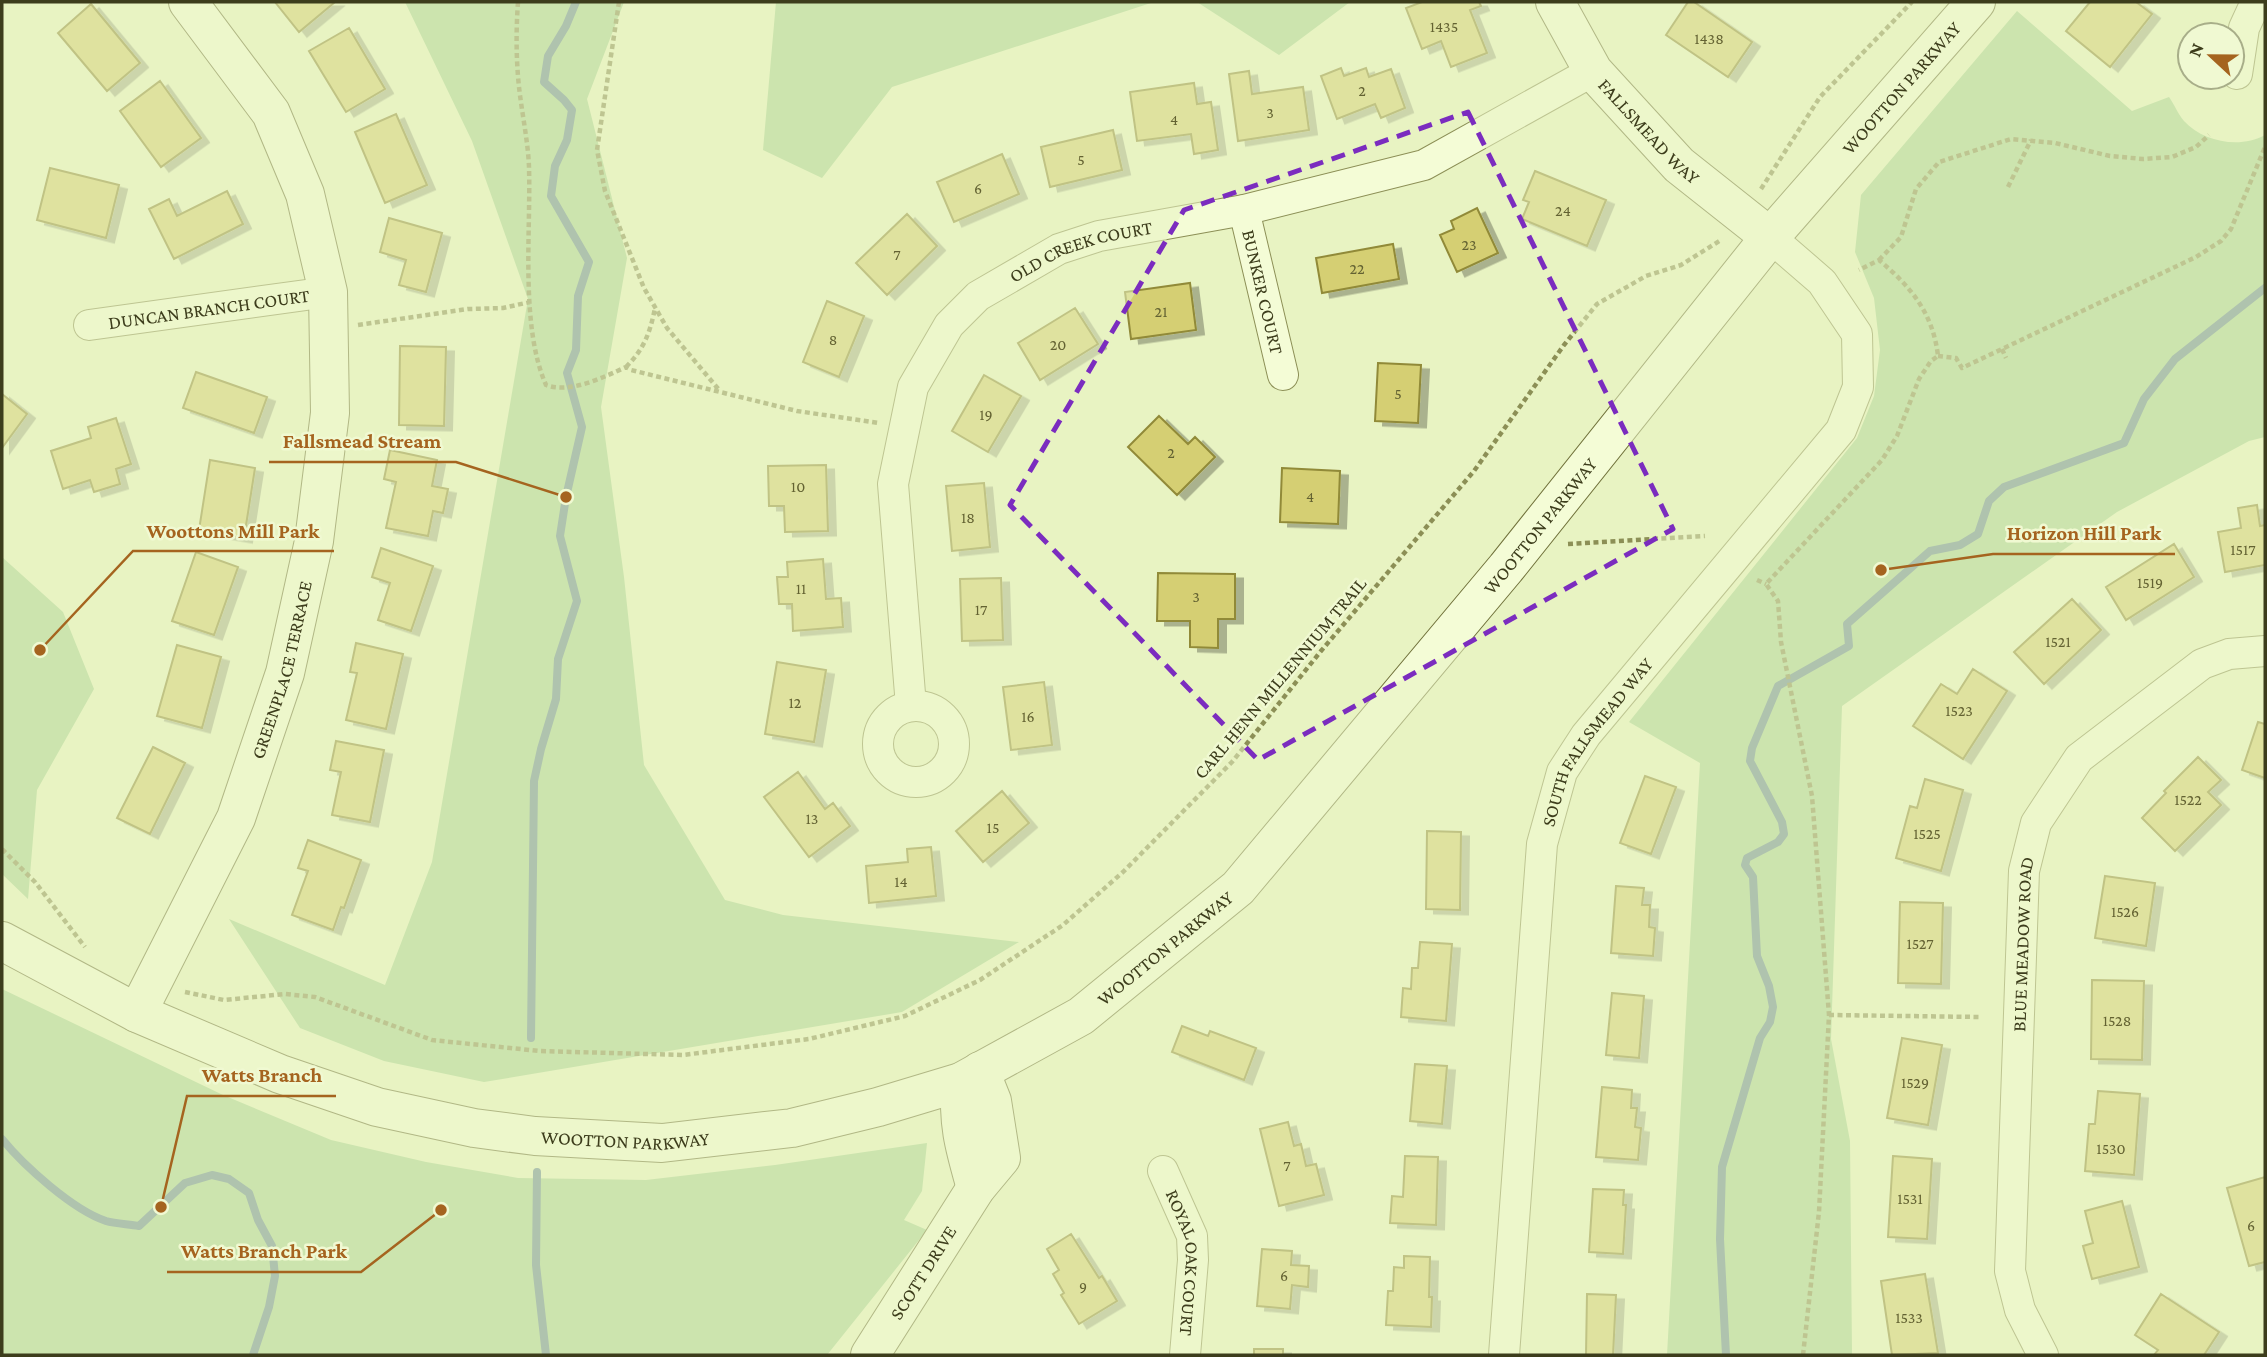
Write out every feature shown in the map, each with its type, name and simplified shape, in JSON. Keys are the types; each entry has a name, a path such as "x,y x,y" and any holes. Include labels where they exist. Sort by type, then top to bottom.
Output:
{"main road":[{"name":"GREENPLACE TERRACE","path":"144,997 236,818 285,673 316,528 330,412 328,310 305,194 271,113 188,2"},
{"name":"FALLSMEAD WAY","path":"1555,2 1592,71 1679,165 1756,226"},
{"name":"WOOTTON PARKWAY","path":"2,941 144,997 280,1074 377,1107 474,1128 535,1136 663,1143 792,1128 878,1107 970,1077 1081,1016 1238,888 1506,568 1756,226 1976,2"},
{"name":"SCOTT DRIVE","path":"870,1355 976,1188 1001,1158 992,1101 970,1077"}],"street":[{"path":"2246,24 2256,2"},
{"name":"OLD CREEK COURT","path":"911,706 892,484 913,387 949,325 978,296 1059,249 1099,236 1244,210 1424,165 1592,71"},
{"name":"BUNKER COURT","path":"1244,210 1283,375"},
{"name":"SOUTH FALLSMEAD WAY","path":"1504,1355 1542,844 1562,772 1586,735 1841,430 1858,387 1857,334 1822,282 1756,226"},
{"name":"DUNCAN BRANCH COURT","path":"89,325 328,310"},
{"name":"BLUE MEADOW ROAD","path":"2043,1355 2020,1310 2010,1270 2024,871 2036,823 2079,758 2202,664 2229,654 2265,651"},
{"name":"ROYAL OAK COURT","path":"1163,1171 1192,1236 1193,1260 1185,1355"}],"path":[{"path":"518,2 517,46 529,164 531,330 539,370 546,385 555,388 588,382 626,367 641,352 650,333 655,307"},
{"path":"619,2 597,150 605,191 645,288 667,328 720,391"},
{"name":"CARL HENN MILLENNIUM TRAIL","path":"144,997 191,994 224,1000 285,994 315,997 432,1040 539,1051 683,1055 809,1039 905,1016 980,980 1063,925 1123,872 1231,762 1474,471 1563,345 1597,304 1646,276 1681,265 1719,242 1756,226 1764,184 1820,97 1912,2"},
{"path":"1859,270 1879,260 1901,237 1916,189 1939,162 2011,139 2031,140 2110,156 2143,159 2172,157 2196,147 2209,135"},
{"path":"2008,187 2031,140"},
{"path":"1766,584 1882,460 1896,436 1919,379 1931,361 1938,356 1956,358 1962,368 2196,257 2221,241 2231,229 2265,147"},
{"path":"1879,260 1905,282 1922,307 1936,335 1938,356"},
{"path":"328,310 503,308 530,302"},
{"path":"2001,349 2006,358"},
{"path":"626,367 807,413 905,424"},
{"path":"1560,544 1705,536"},
{"path":"1757,580 1766,584 1779,601 1781,642 1812,796 1829,1015 1819,1212 1803,1355"},
{"path":"2,849 35,882 84,946 95,952"},
{"path":"1829,1015 1981,1017"}],"highlighted area":[{"path":"1468,112 1673,529 1258,760 1010,505 1184,210"}],"green space":[{"path":"405,2 624,2 587,99 627,258 601,407 624,577 644,765 725,900 783,915 1019,942 902,1012 484,1082 384,1061 300,1028 229,919 385,985 432,862 528,299 472,141"},
{"path":"776,2 1154,2 892,87 822,178 763,150"},
{"path":"1197,2 1350,2 1279,55"},
{"path":"2017,11 2132,111 2169,97 2184,121 2211,138 2244,142 2265,135 2265,437 2249,441 2117,512 1842,706 1831,1039 1850,1141 1852,1355 1667,1355 1700,763 1629,722 1857,438 1874,396 1880,350 1874,298 1855,252 1861,195"},
{"path":"2,557 63,612 94,689 37,790 28,899 2,874"},
{"path":"2,989 223,1095 331,1140 426,1162 518,1178 646,1180 927,1143 922,1191 904,1220 927,1230 827,1355 2,1355"}],"building":[{"path":"275,2 335,2 299,32"},
{"path":"1422,2 1479,2 1481,6 1470,10 1487,53 1451,67 1441,41 1422,49 1406,8"},
{"path":"1688,2 1694,2 1752,42 1728,77 1666,35"},
{"path":"2090,2 2136,2 2152,14 2110,67 2066,31"},
{"path":"91,4 140,63 107,91 58,33"},
{"path":"349,28 385,89 346,112 309,51"},
{"path":"1341,68 1344,76 1366,68 1369,77 1391,69 1405,108 1381,118 1375,104 1337,119 1321,76"},
{"path":"1249,71 1252,94 1303,87 1309,130 1238,141 1229,74"},
{"path":"160,81 201,138 161,167 120,111"},
{"path":"1194,83 1197,104 1211,102 1218,150 1194,154 1191,134 1137,141 1130,92"},
{"path":"396,114 427,185 385,203 355,132"},
{"path":"1113,130 1122,170 1050,187 1041,147"},
{"path":"1002,154 1019,194 954,222 937,182"},
{"path":"50,168 119,185 106,238 37,220"},
{"path":"1535,171 1606,200 1587,246 1522,219 1529,202 1523,200"},
{"path":"227,191 243,224 174,259 149,209 169,199 177,216"},
{"path":"1477,208 1498,253 1457,272 1440,235 1454,229 1451,221"},
{"path":"907,214 937,246 887,295 856,263"},
{"path":"389,218 442,233 426,292 399,285 406,260 380,252"},
{"path":"1393,244 1399,279 1322,293 1316,258"},
{"path":"1190,283 1196,330 1131,339 1125,292"},
{"path":"827,301 864,316 839,377 803,362"},
{"path":"1075,308 1098,344 1040,380 1018,343"},
{"path":"400,346 446,347 444,426 399,425"},
{"path":"1378,363 1421,365 1418,423 1375,421"},
{"path":"196,372 267,397 254,433 183,408"},
{"path":"984,375 1021,396 988,452 952,431"},
{"path":"2,394 27,414 2,448"},
{"path":"1159,416 1188,444 1195,437 1215,457 1177,495 1128,447"},
{"path":"116,418 131,464 116,469 120,484 94,492 90,480 63,489 51,451 91,438 88,427"},
{"path":"390,450 437,460 432,486 448,489 443,513 433,511 428,536 386,528 396,482 384,479"},
{"path":"210,460 255,468 244,538 199,530"},
{"path":"826,465 828,531 785,532 784,506 769,506 768,466"},
{"path":"1282,468 1340,471 1338,524 1280,522"},
{"path":"984,483 990,547 952,551 946,486"},
{"path":"2257,505 2260,526 2265,525 2265,565 2225,572 2218,532 2241,528 2238,508"},
{"path":"2174,544 2194,577 2126,620 2106,587"},
{"path":"381,548 433,566 411,631 378,620 390,583 372,577"},
{"path":"196,552 238,567 214,635 172,621"},
{"path":"823,559 826,599 841,598 843,627 793,631 792,604 779,604 777,577 788,577 787,562"},
{"path":"1158,573 1235,574 1235,619 1218,619 1218,648 1190,647 1190,621 1157,621"},
{"path":"1001,578 1003,640 962,641 960,579"},
{"path":"2072,599 2101,630 2044,684 2014,652"},
{"path":"356,643 403,654 386,729 346,720 357,673 350,672"},
{"path":"177,645 221,657 202,728 157,716"},
{"path":"777,662 826,670 814,742 765,734"},
{"path":"1973,669 2007,691 1963,759 1913,726 1941,684 1957,694"},
{"path":"1044,682 1052,745 1011,750 1003,687"},
{"path":"2258,722 2265,724 2265,778 2242,770"},
{"path":"336,741 384,750 370,822 332,815 341,772 330,770"},
{"path":"153,747 185,763 150,834 117,818"},
{"path":"2198,757 2221,780 2208,792 2221,805 2175,851 2142,818"},
{"path":"798,772 825,809 833,803 850,826 809,857 764,797"},
{"path":"1645,776 1676,787 1651,854 1620,843"},
{"path":"1925,779 1963,790 1941,871 1896,858 1910,806 1917,808"},
{"path":"1002,791 1029,823 983,862 956,831"},
{"path":"1427,831 1461,832 1460,910 1426,909"},
{"path":"308,840 361,860 333,930 292,915 308,871 298,868"},
{"path":"931,847 936,896 869,903 866,866 908,862 907,849"},
{"path":"2105,876 2155,883 2146,946 2095,938"},
{"path":"1616,886 1644,888 1642,905 1650,905 1649,927 1655,928 1653,956 1611,953"},
{"path":"1900,902 1943,903 1941,984 1898,983"},
{"path":"1420,942 1452,944 1446,1021 1401,1017 1403,988 1411,989 1412,968 1418,968"},
{"path":"2092,980 2144,981 2142,1060 2091,1059"},
{"path":"1612,993 1644,996 1639,1058 1606,1055"},
{"path":"1182,1026 1208,1036 1210,1031 1256,1048 1244,1080 1172,1052"},
{"path":"1902,1038 1942,1045 1928,1125 1887,1118"},
{"path":"1415,1064 1447,1066 1442,1124 1410,1121"},
{"path":"1602,1087 1632,1090 1631,1108 1637,1108 1635,1127 1641,1128 1638,1160 1596,1157"},
{"path":"2098,1091 2140,1094 2134,1175 2085,1171 2089,1124 2095,1124"},
{"path":"1288,1122 1294,1146 1301,1144 1306,1166 1316,1164 1324,1195 1279,1206 1260,1129"},
{"path":"1405,1156 1438,1157 1436,1225 1390,1223 1392,1196 1403,1197"},
{"path":"1893,1156 1932,1159 1927,1239 1888,1237"},
{"path":"2265,1177 2265,1262 2249,1266 2227,1188"},
{"path":"1593,1189 1624,1190 1623,1205 1626,1205 1623,1254 1589,1252"},
{"path":"2122,1201 2139,1267 2092,1279 2083,1246 2093,1243 2085,1211"},
{"path":"1071,1234 1117,1301 1079,1324 1061,1295 1064,1293 1053,1274 1059,1270 1047,1249"},
{"path":"1262,1249 1292,1251 1291,1265 1309,1266 1308,1287 1292,1285 1290,1309 1257,1306"},
{"path":"1404,1256 1430,1257 1431,1327 1386,1325 1388,1291 1393,1291 1394,1267 1404,1268"},
{"path":"1925,1274 1938,1353 1892,1355 1881,1281"},
{"path":"1587,1294 1616,1295 1613,1355 1586,1355"},
{"path":"2161,1294 2219,1332 2204,1355 2154,1355 2158,1350 2135,1335"},
{"path":"1254,1349 1283,1349 1283,1355 1254,1355"}],"waterway":[{"path":"531,1038 534,781 556,699 558,659 577,601 560,536 582,427 567,373 576,350 578,296 589,262 551,196 555,166 567,140 572,110 544,82 548,56 566,26 576,2"},
{"path":"1726,1355 1720,1239 1722,1167 1760,1038 1770,1022 1773,1007 1769,986 1757,956 1753,877 1745,865 1747,858 1778,842 1784,834 1782,822 1750,761 1752,748 1778,686 1849,646 1847,624 1930,551 1960,545 1978,534 1989,501 2004,487 2124,443 2144,399 2175,359 2265,288"},
{"path":"2,1139 23,1162 64,1197 110,1222 139,1226 185,1183 212,1175 229,1179 249,1193 258,1220 272,1246 275,1276 269,1307 253,1355"},
{"path":"537,1172 536,1265 546,1355"}],"place":[{"name":"Fallsmead Stream","path":"566,497"},
{"name":"Horizon Hill Park","path":"1881,570"},
{"name":"Woottons Mill Park","path":"40,650"},
{"name":"Watts Branch","path":"161,1207"},
{"name":"Watts Branch Park","path":"441,1210"}]}
